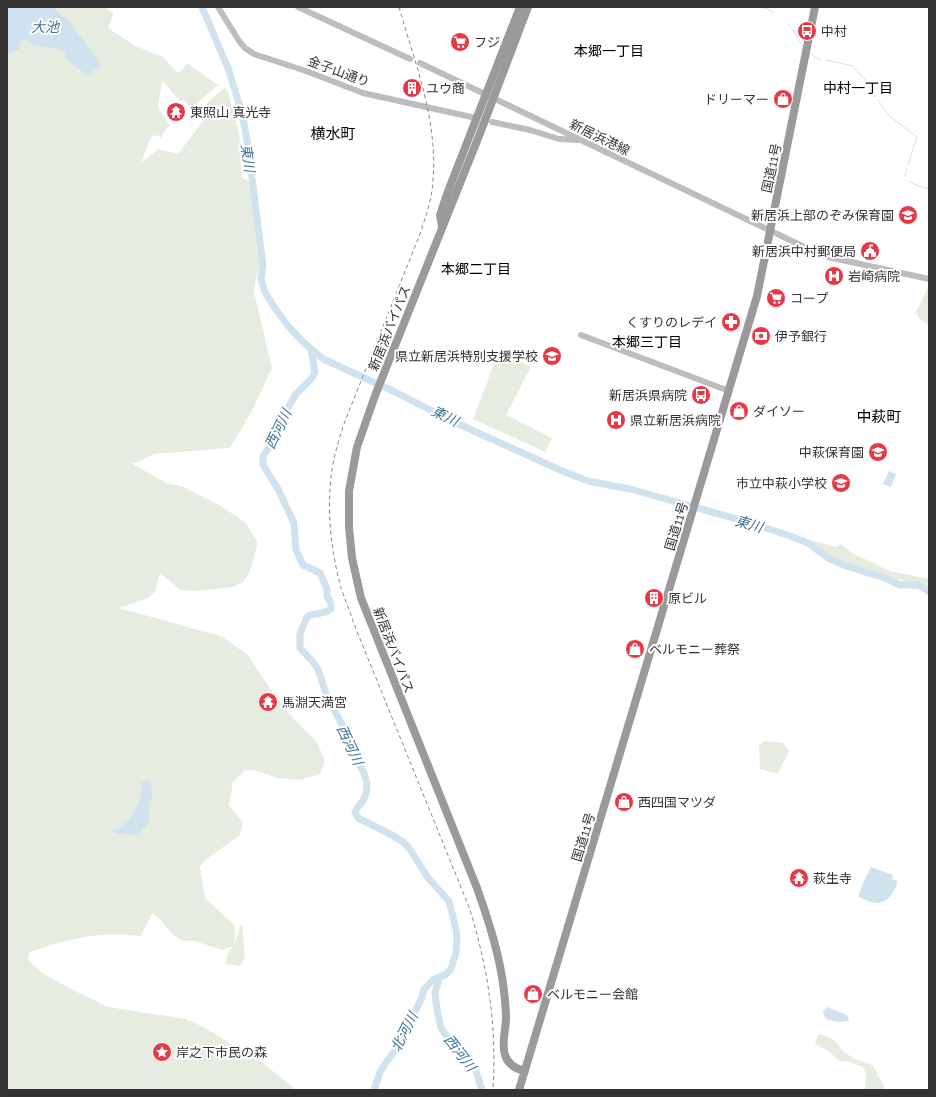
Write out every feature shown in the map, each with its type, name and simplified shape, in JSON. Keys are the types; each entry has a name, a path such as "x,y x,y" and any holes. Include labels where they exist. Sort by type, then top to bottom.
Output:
{"highway":[{"name":"新居浜バイパス","path":"520,7 490,96 442,227 376,393 357,447 349,491 349,527 352,558 361,598 488,918 499,958 504,992 506,1019 503,1048 504,1054 514,1068 523,1071"},
{"name":"新居浜バイパス","path":"442,227 440,220 442,211 476,118 490,96 528,7"},
{"name":"国道11号","path":"514,1090 523,1071 532,1045 757,296 815,7"},
{"name":"国道11号","path":"519,1090 523,1071"}],"street":[{"name":"金子山通り","path":"218,7 239,41 245,48 254,54 306,71 363,93 476,118"},
{"path":"298,7 410,59"},
{"name":"新居浜港線","path":"420,63 770,231 828,257 929,279"},
{"path":"492,122 530,130 559,139 580,140"},
{"path":"581,335 729,391"}],"shaded area":[{"path":"7,7 103,7 114,13 108,28 135,46 163,57 177,73 182,70 187,63 216,84 219,84 191,108 184,100 181,102 163,81 162,82 158,107 170,126 166,129 161,138 157,135 151,137 141,163 158,149 178,154 212,109 206,104 224,88 228,91 239,133 242,177 251,183 260,265 254,292 272,368 251,413 230,448 154,454 138,462 131,463 166,483 181,486 221,506 246,523 258,543 250,571 243,582 233,587 196,591 181,590 160,573 155,591 148,598 119,608 221,636 249,656 284,708 317,743 325,760 320,774 300,780 277,778 255,770 245,770 233,782 229,805 243,823 240,835 205,860 200,867 205,898 235,926 234,944 240,926 242,925 245,957 240,966 226,964 227,954 233,946 222,950 195,941 183,941 172,934 161,920 152,913 141,936 111,934 71,939 30,952 27,959 42,973 108,1007 187,1019 205,1028 263,1063 296,1090 7,1090"},
{"path":"929,285 929,321 927,324 918,317 916,312"},
{"path":"499,351 531,367 506,415 552,438 545,452 473,419"},
{"path":"810,540 836,547 841,544 852,553 890,571 929,579 929,587 876,574 847,564 829,556"},
{"path":"764,741 783,743 789,751 778,774 760,769 759,746"},
{"path":"818,1034 827,1036 835,1041 844,1052 855,1059 873,1065 886,1090 865,1090 866,1073 863,1067 849,1062 840,1061 827,1050 815,1044"}],"water":[{"name":"大池","path":"7,7 54,7 71,23 101,65 88,76 66,59 65,53 59,49 33,45 24,40 20,42 19,49 7,53"},
{"path":"889,471 896,474 891,487 883,484"},
{"path":"148,778 152,791 149,821 138,836 123,833 117,834 111,831 111,829 116,830 129,820 139,802 143,787 140,783 143,783"},
{"path":"871,867 893,875 892,879 897,881 897,885 891,896 881,903 872,902 858,897"},
{"path":"827,1007 847,1015 849,1019 848,1021 842,1022 825,1018 823,1012"}],"waterway":[{"name":"東川","path":"202,7 228,68 242,113 248,146 263,266 261,279 265,292 288,326 302,341 323,359 391,390 452,421 560,470 588,481 630,489 751,523 808,543 828,558 846,566 885,578 900,585 919,585 929,592"},
{"path":"750,7 766,8 774,13"},
{"path":"788,24 803,46"},
{"path":"810,54 822,61"},
{"path":"826,60 853,66 867,82 875,97"},
{"path":"878,100 888,115 917,137 908,165"},
{"path":"905,176 907,169"},
{"path":"909,181 929,189"},
{"name":"西河川","path":"311,349 315,372 312,378 296,394 283,416 272,444 263,456 263,465 278,489 294,523 296,550 303,565 320,573 327,589 327,596 331,604 331,609 329,611 313,614 307,617 300,634 300,648 318,669 326,694 346,732 352,751 364,773 367,783 366,794 355,813 358,818 392,835 409,848 428,878 449,901 457,938 456,953 451,969 445,975 434,979 424,989 422,997 400,1044 380,1072 374,1090"},
{"name":"西河川","path":"439,978 435,993 441,1028 458,1053 476,1071 482,1090"}],"railway":[{"path":"399,7 429,114 434,158 433,180 428,207 420,234 338,442 331,477 329,504 331,531 334,558 340,584 354,624 469,907 476,930 490,997 494,1043 493,1090"}],"place":[{"name":"中村","path":"807,31"},
{"name":"フジ","path":"460,42"},
{"name":"ユウ商","path":"412,88"},
{"name":"ドリーマー","path":"783,99"},
{"name":"東照山 真光寺","path":"176,112"},
{"name":"新居浜上部のぞみ保育園","path":"908,215"},
{"name":"新居浜中村郵便局","path":"870,251"},
{"name":"岩崎病院","path":"834,276"},
{"name":"コープ","path":"776,298"},
{"name":"くすりのレデイ","path":"731,322"},
{"name":"伊予銀行","path":"761,336"},
{"name":"県立新居浜特別支援学校","path":"552,356"},
{"name":"新居浜県病院","path":"701,395"},
{"name":"ダイソー","path":"739,411"},
{"name":"県立新居浜病院","path":"616,420"},
{"name":"中萩保育園","path":"878,452"},
{"name":"市立中萩小学校","path":"841,483"},
{"name":"原ビル","path":"654,598"},
{"name":"ベルモニー葬祭","path":"635,649"},
{"name":"馬淵天満宮","path":"268,702"},
{"name":"西四国マツダ","path":"624,802"},
{"name":"萩生寺","path":"799,878"},
{"name":"ベルモニー会館","path":"533,994"},
{"name":"岸之下市民の森","path":"162,1052"}],"district":[{"name":"本郷一丁目","path":"609,51"},
{"name":"中村一丁目","path":"858,88"},
{"name":"横水町","path":"333,134"},
{"name":"本郷二丁目","path":"476,269"},
{"name":"本郷三丁目","path":"647,342"},
{"name":"中萩町","path":"879,417"}],"water label":[{"name":"北河川","path":"404,1032"}]}
